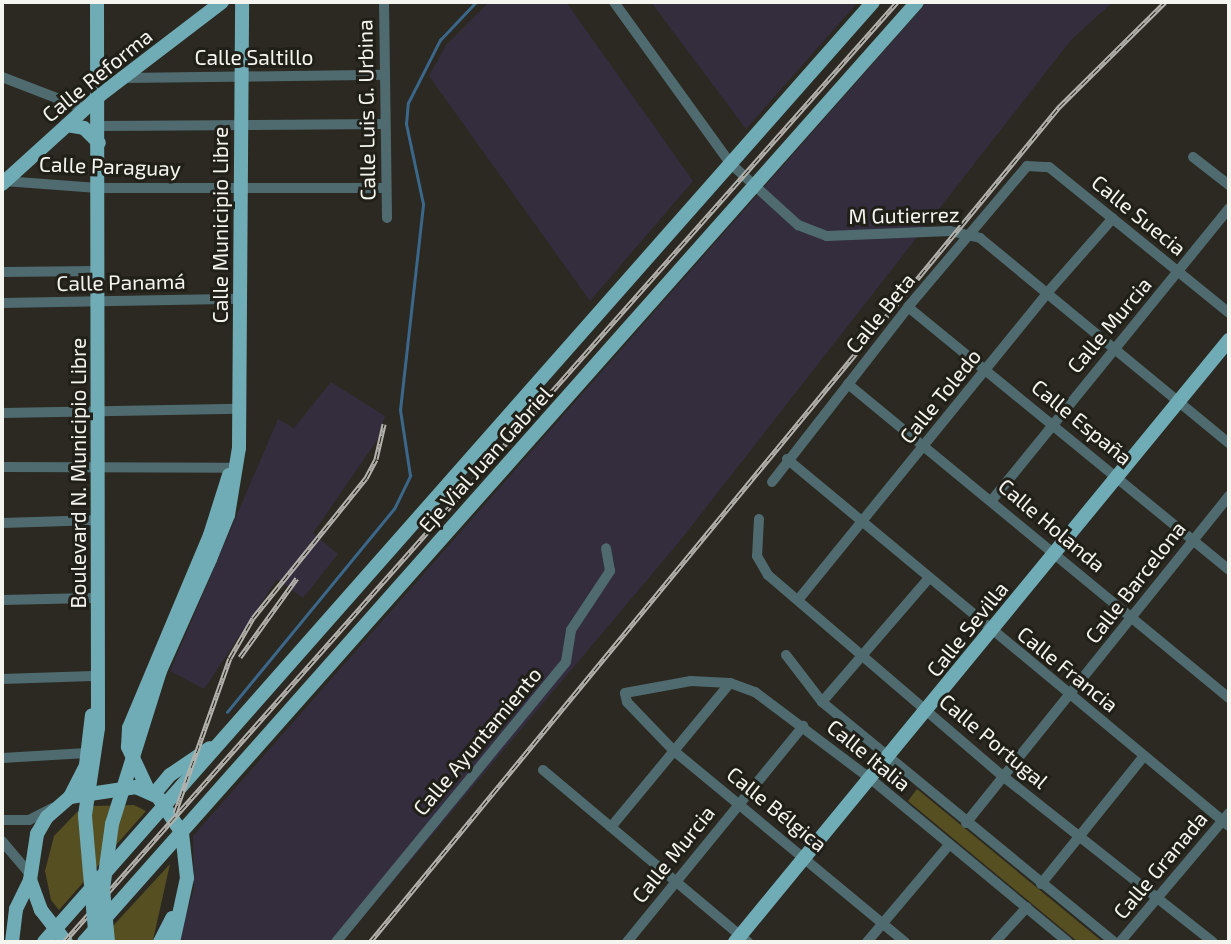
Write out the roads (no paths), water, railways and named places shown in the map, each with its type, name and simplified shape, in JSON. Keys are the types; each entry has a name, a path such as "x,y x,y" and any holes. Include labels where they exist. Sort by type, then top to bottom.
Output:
{"main road":[{"name":"Boulevard N. Municipio Libre","path":"96,942 85,815 99,707 97,2"},
{"name":"Calle Reforma","path":"3,182 99,96 222,2"},
{"name":"Calle Municipio Libre","path":"234,468 239,448 242,2"},
{"name":"Eje Vial Juan Gabriel","path":"44,942 873,2"},
{"name":"Eje Vial Juan Gabriel","path":"83,942 917,2"},
{"path":"67,125 84,128 99,143"},
{"name":"Calle Sevilla","path":"741,940 1229,340"},
{"path":"108,942 103,889 112,824 160,671 228,515 234,468"},
{"path":"173,942 187,878 182,833 166,805 151,793 128,747 129,728 210,535 234,468"},
{"path":"12,942 16,909 29,876 37,834 64,801 88,753 93,676 93,545 99,525"},
{"path":"151,793 170,775 220,743"},
{"path":"64,801 126,787 151,793"},
{"path":"163,942 185,865"},
{"path":"29,876 41,910 66,942"}],"street":[{"name":"Calle Luis G. Urbina","path":"384,2 387,218"},
{"name":"M Gutierrez","path":"614,2 731,164 798,225 818,234 969,233 1048,292 1229,443"},
{"name":"Calle Saltillo","path":"122,78 385,75"},
{"path":"2,77 85,109"},
{"path":"99,126 386,124"},
{"path":"1193,157 1229,185"},
{"name":"Calle Suecia","path":"1021,172 1033,164 1049,167 1229,313"},
{"name":"Calle Beta","path":"772,482 787,459 908,307 1021,172"},
{"name":"Calle Paraguay","path":"3,182 98,188 386,188"},
{"name":"Calle Murcia","path":"992,500 1229,208"},
{"name":"Calle Toledo","path":"798,600 1048,292 1113,218"},
{"path":"2,272 98,271"},
{"name":"Calle Panamá","path":"2,303 240,299"},
{"name":"Calle España","path":"908,307 1053,423 1229,570"},
{"name":"Calle Holanda","path":"848,384 1057,553 1133,620 1229,698"},
{"path":"2,414 239,409"},
{"name":"Calle Francia","path":"787,459 1070,696 1227,820"},
{"path":"2,467 234,468"},
{"name":"Calle Barcelona","path":"967,823 1133,620 1192,540 1229,496"},
{"name":"Calle Portugal","path":"759,519 759,563 798,600 1004,777 1213,942"},
{"path":"2,523 99,525"},
{"name":"Calle Ayuntamiento","path":"336,942 566,663 571,630 610,571 606,548"},
{"path":"822,702 928,579"},
{"path":"2,600 91,598"},
{"name":"Calle Italia","path":"786,655 822,702 887,760 1117,942"},
{"path":"2,678 93,676"},
{"path":"611,827 730,683"},
{"name":"Calle Italia","path":"627,702 627,691 657,684 730,683 755,692 872,780 1068,942"},
{"name":"Calle Bélgica","path":"627,702 674,751 807,858 905,942"},
{"name":"Calle Murcia","path":"627,942 803,726"},
{"path":"2,758 88,753"},
{"path":"1041,884 1080,839 1144,755"},
{"path":"543,770 676,881 741,940"},
{"path":"2,820 29,820 64,801"},
{"name":"Calle Granada","path":"1117,942 1227,820"},
{"path":"2,841 29,876"},
{"path":"867,942 949,845"},
{"path":"995,942 1027,907"}],"waterway":[{"path":"227,712 394,509 410,476 400,410 423,204 406,124 408,103 440,40 476,2"}],"railway":[{"path":"64,942 897,2"},
{"path":"370,942 1059,107 1165,2"},
{"path":"175,813 230,658 253,618 366,478 376,459 384,424"},
{"path":"240,657 297,578"}]}
